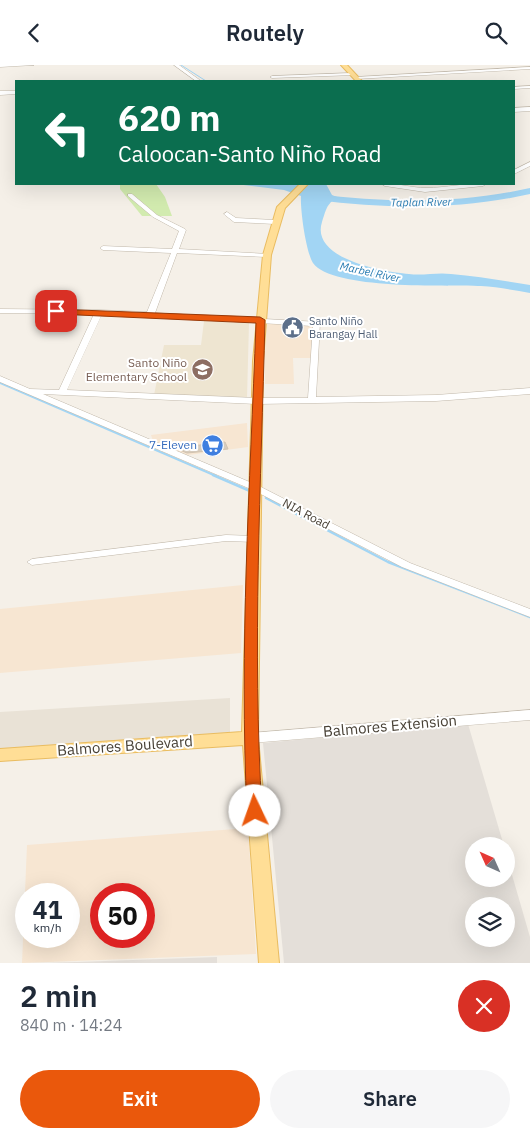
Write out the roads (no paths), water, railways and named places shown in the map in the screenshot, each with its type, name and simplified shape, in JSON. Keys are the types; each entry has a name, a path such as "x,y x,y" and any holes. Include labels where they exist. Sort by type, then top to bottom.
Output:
{"main road":[{"path":"344,65 356,78"},
{"path":"269,963 250,738 256,488 256,401 260,320 267,255 275,222 281,207 303,185"},
{"name":"Balmores Boulevard","path":"0,755 250,738"}],"street":[{"path":"0,66 32,65"},
{"path":"176,65 198,80"},
{"path":"272,77 356,78 530,68"},
{"path":"515,88 530,87"},
{"path":"0,93 15,93"},
{"path":"515,110 530,109"},
{"path":"515,172 530,164"},
{"path":"393,185 425,189 471,185"},
{"path":"130,195 147,210 182,230 150,315"},
{"path":"227,214 234,219 275,222"},
{"path":"103,248 267,255"},
{"path":"0,311 150,315 317,324 312,400"},
{"path":"62,392 99,313"},
{"name":"NIA Road","path":"0,379 256,488 406,565 530,613"},
{"path":"25,390 256,401 436,398 530,391"},
{"path":"32,562 226,538 255,539"},
{"name":"Balmores Extension","path":"250,738 530,715"}],"water":[{"name":"Marbel River","path":"243,185 327,185 332,195 337,197 328,205 322,222 321,235 327,245 338,254 352,261 398,273 440,273 530,285 530,293 481,286 366,282 324,272 313,263 310,257 303,220 301,196 284,190"}],"waterway":[{"path":"181,65 204,80"},
{"name":"Taplan River","path":"316,197 369,203 423,205 478,201 530,191"},
{"path":"0,383 216,476"},
{"path":"213,475 250,491"},
{"path":"266,498 388,562 530,617"}],"place":[{"name":"Santo Niño Barangay Hall","path":"293,327"},
{"name":"Santo Niño Elementary School","path":"203,370"},
{"name":"7-Eleven","path":"213,445"}]}
